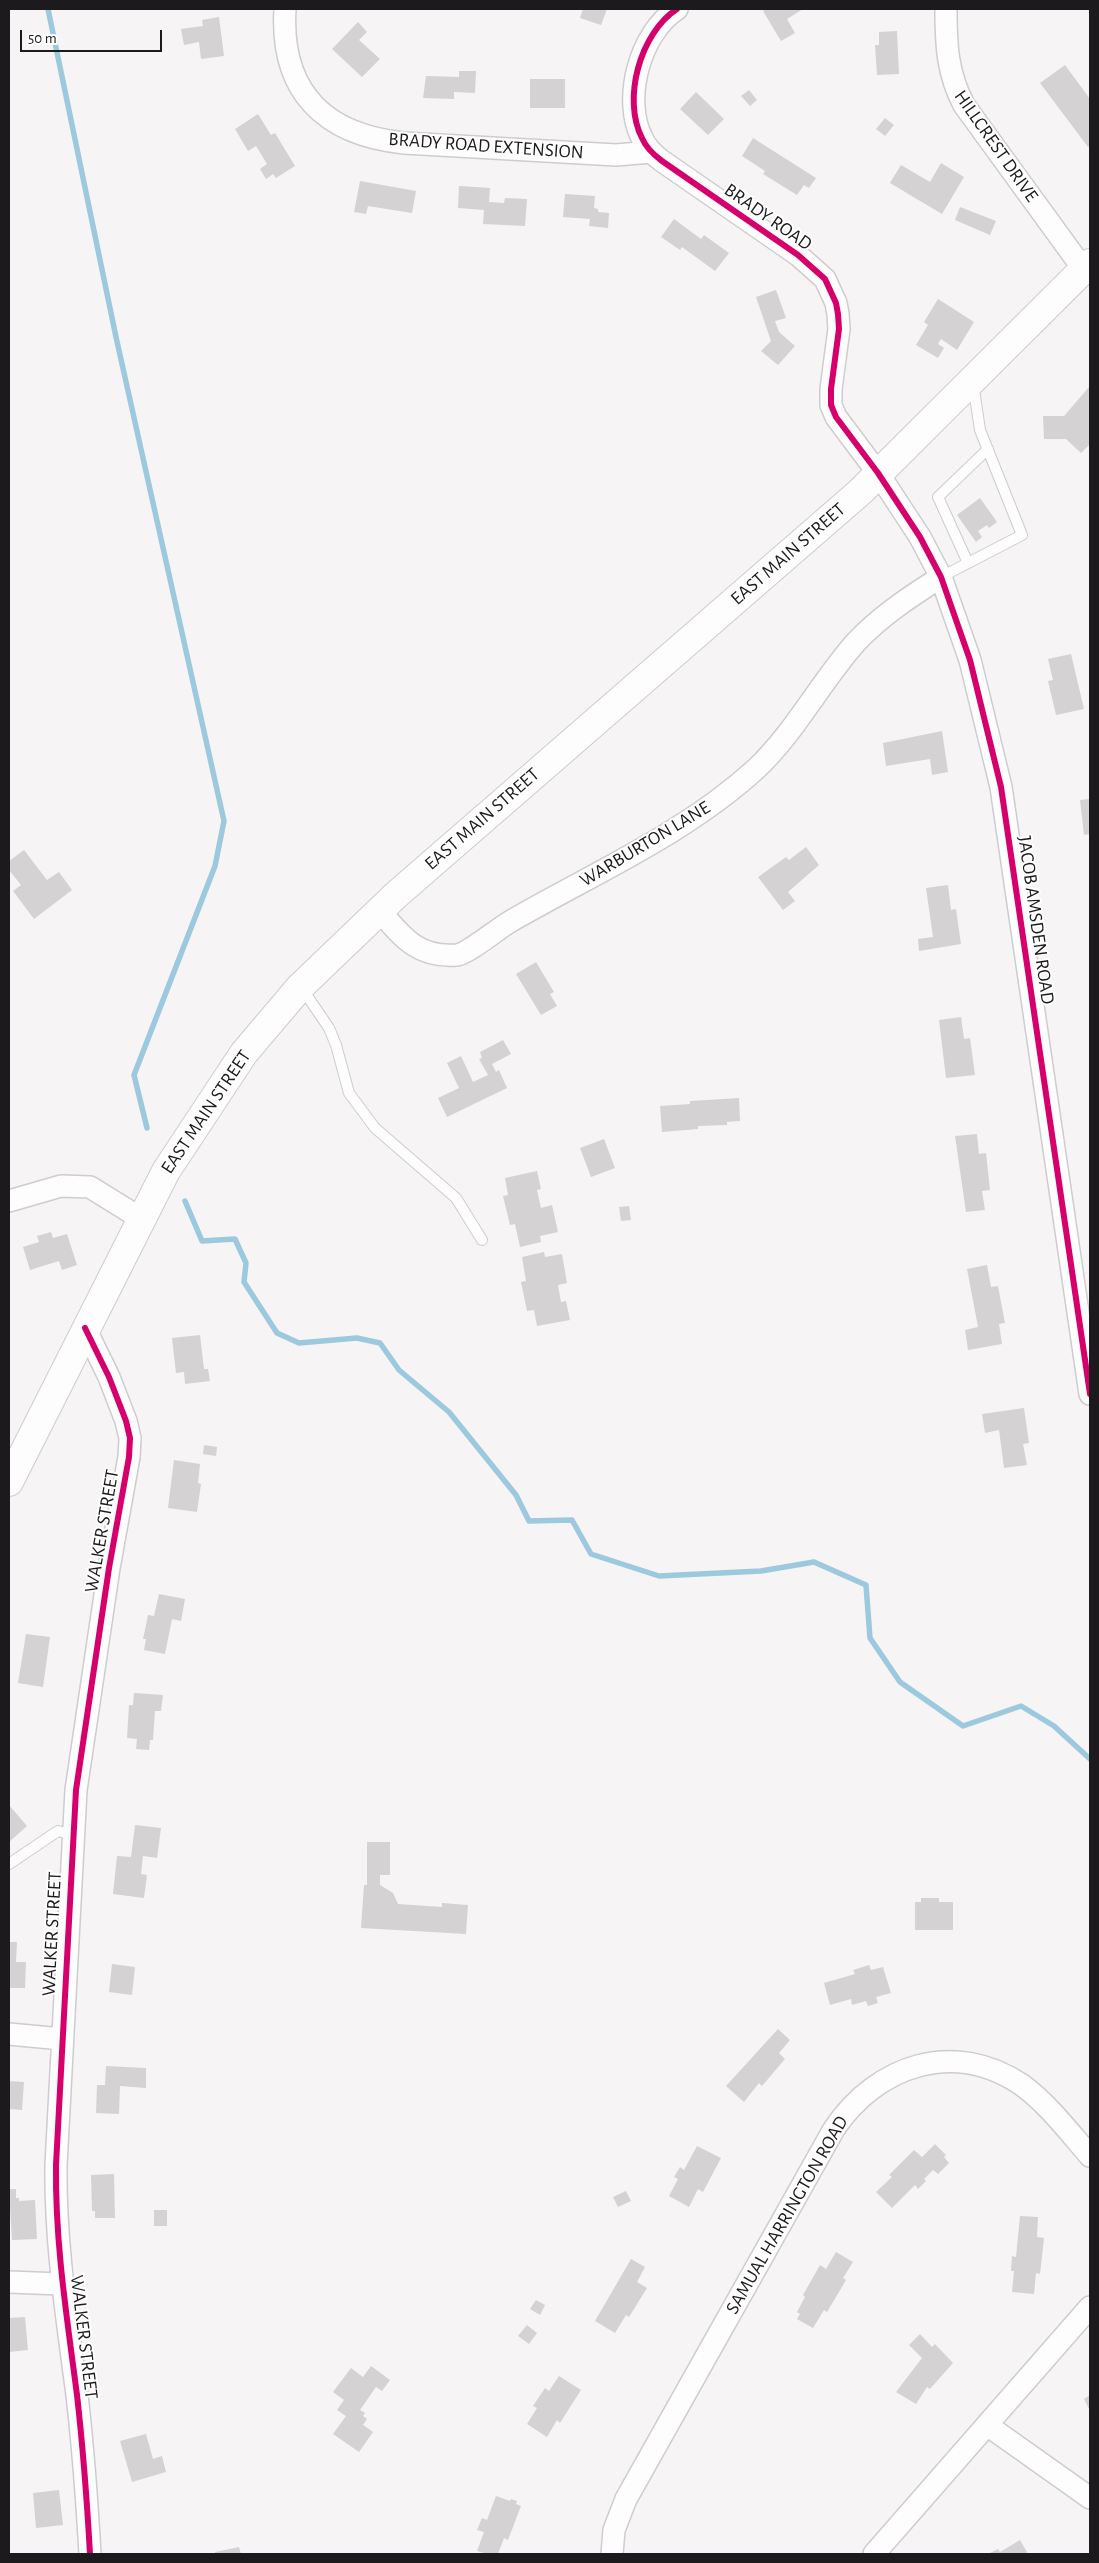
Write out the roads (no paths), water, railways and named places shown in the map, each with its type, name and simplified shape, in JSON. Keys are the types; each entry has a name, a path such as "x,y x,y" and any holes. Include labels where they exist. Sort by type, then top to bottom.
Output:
{"main road":[{"name":"EAST MAIN STREET","path":"9,1482 140,1218 166,1171 244,1053 300,987 380,911 860,492 1087,267"}],"street":[{"name":"BRADY ROAD EXTENSION","path":"285,9 285,44 294,76 317,108 350,130 386,141 404,143 616,155 651,152"},
{"name":"BRADY ROAD","path":"677,9 667,15 653,30 645,45 639,63 635,106 642,138 651,152 798,255 824,279 836,303 839,329 831,389 831,405 836,417 878,473"},
{"name":"HILLCREST DRIVE","path":"946,9 948,66 954,85 964,105 1087,267"},
{"name":"JACOB AMSDEN ROAD","path":"878,473 920,537 941,577 970,660 1001,787 1090,1389"},
{"name":"WARBURTON LANE","path":"380,911 405,940 419,949 435,955 460,955 509,922 667,835 723,796 758,767 784,738 863,636 901,603 941,577"},
{"path":"9,1201 61,1186 90,1188 140,1218"},
{"name":"WALKER STREET","path":"85,1328 109,1377 126,1421 130,1438 130,1457 109,1568 76,1790 62,2040 56,2197 61,2284 84,2456 90,2554"},
{"path":"9,2034 62,2040"},
{"name":"SAMUAL HARRINGTON ROAD","path":"612,2554 614,2530 626,2499 834,2129 861,2096 878,2082 918,2066 961,2063 983,2067 1003,2074 1038,2098 1090,2156"},
{"path":"9,2282 61,2284"},
{"path":"874,2554 1090,2307"},
{"path":"987,2425 1090,2498"}],"lane":[{"path":"941,577 1022,535 980,430 972,380"},
{"path":"968,563 938,497 988,449"},
{"path":"300,987 329,1028 336,1045 349,1093 375,1128 456,1198 482,1240"},
{"path":"9,1864 58,1831 73,1835"}],"waterway":[{"path":"48,9 116,337 224,821 215,866 134,1075 147,1128"},
{"path":"185,1201 202,1241 235,1239 246,1263 244,1282 277,1333 299,1343 357,1338 380,1343 399,1370 449,1412 516,1495 529,1521 572,1520 591,1554 659,1576 761,1571 814,1562 866,1585 870,1638 900,1682 963,1726 1021,1706 1054,1726 1090,1759"}]}
